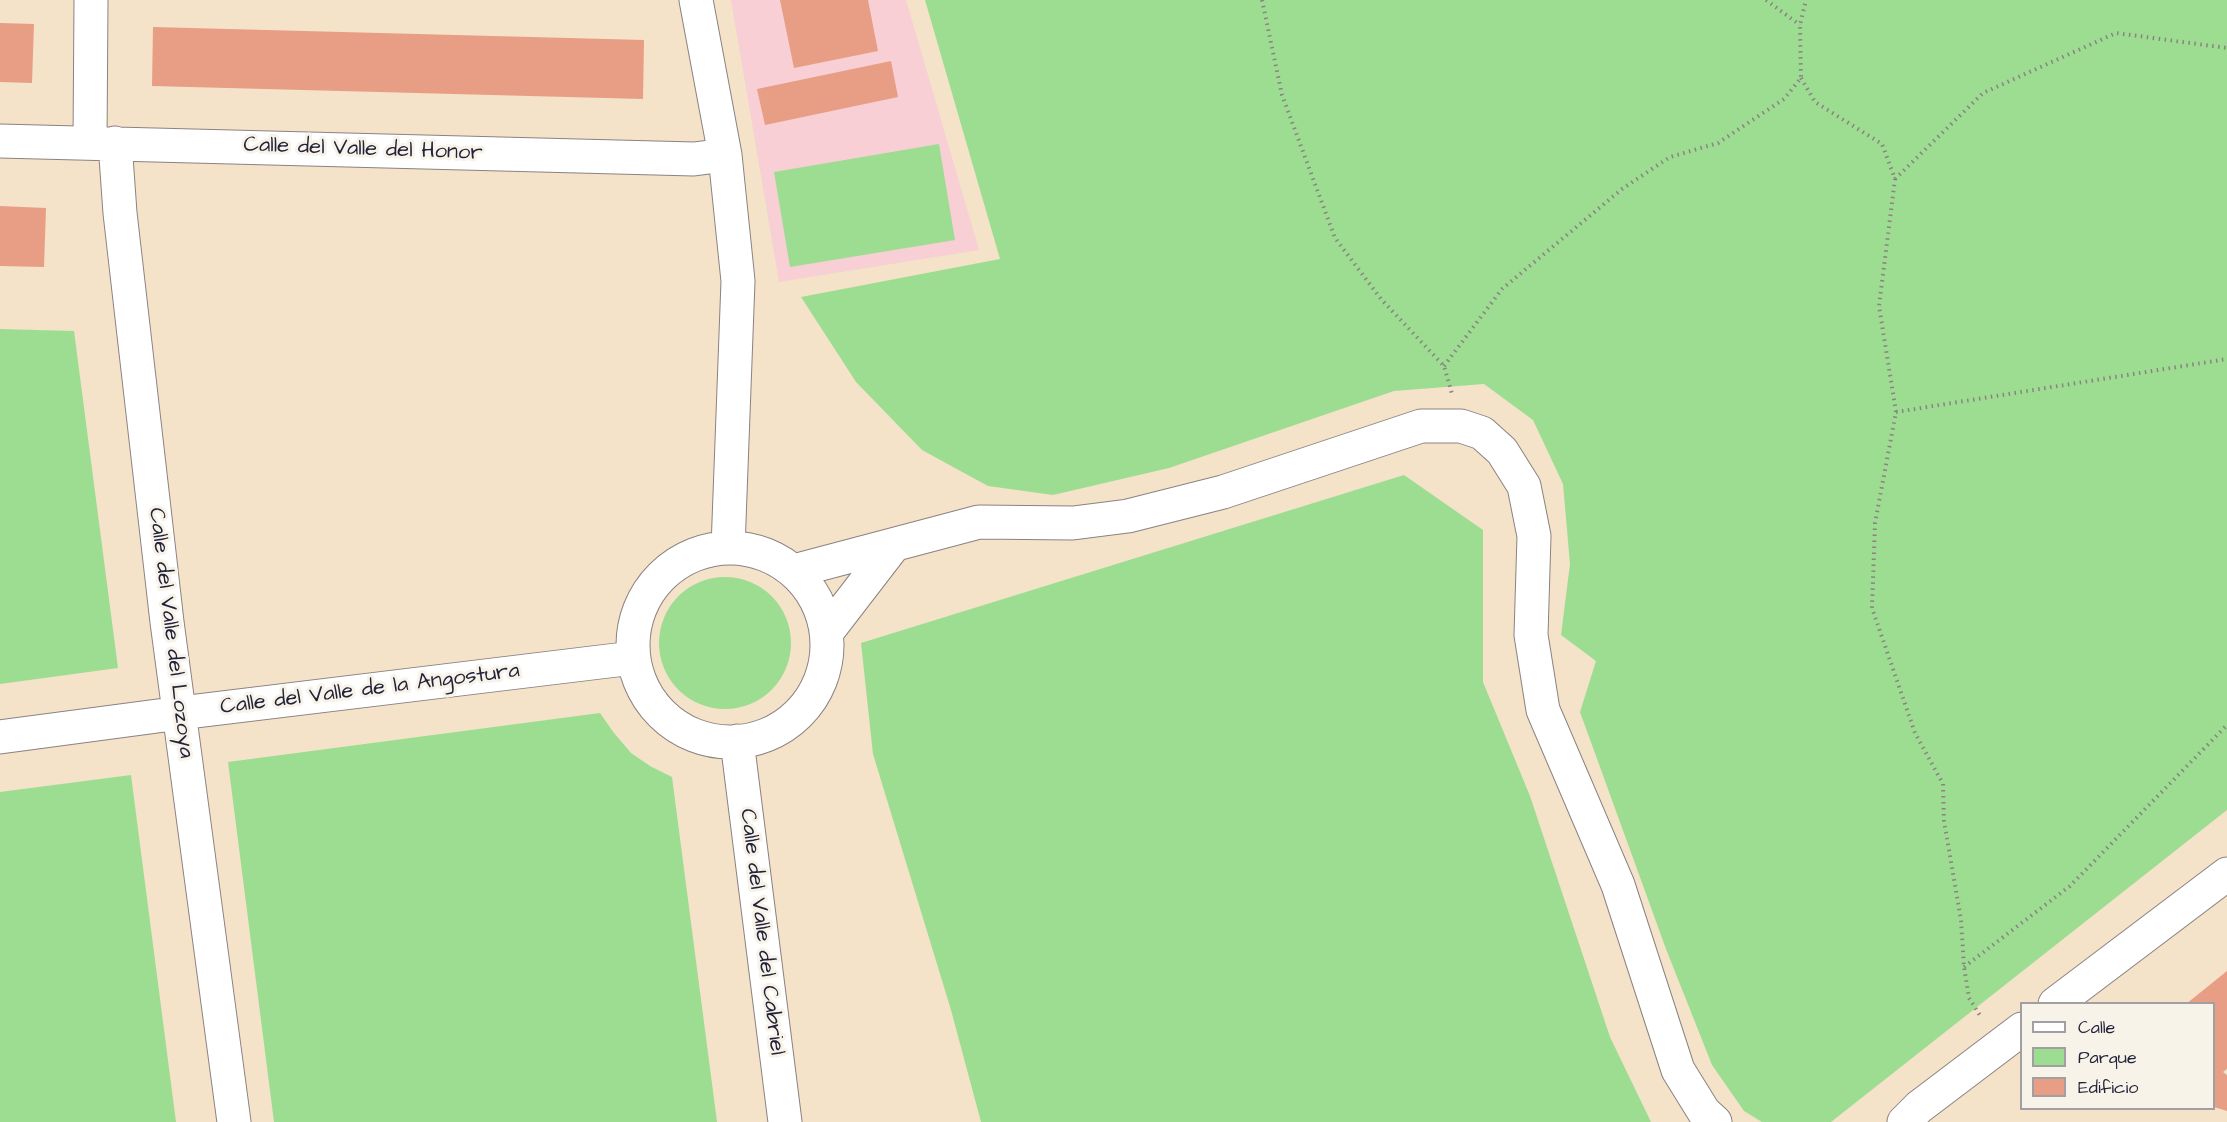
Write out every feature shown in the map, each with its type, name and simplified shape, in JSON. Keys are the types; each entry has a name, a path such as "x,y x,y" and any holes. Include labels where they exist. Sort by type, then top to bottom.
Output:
{"street":[{"name":"Calle del Valle del Lozoya","path":"91,0 103,143 128,283 167,622 234,1122"},
{"path":"696,0 725,155 738,281 728,548"},
{"name":"Calle del Valle del Honor","path":"0,141 694,159 725,155"},
{"path":"794,570 979,522 1073,523 1128,516 1223,492 1421,426 1461,426 1482,433 1502,451 1524,486 1534,536 1531,635 1543,710 1618,885 1678,1070 1704,1112 1715,1122"},
{"path":"827,632 894,545"},
{"path":"728,548 749,549 769,555 794,570 816,598 827,632 825,670 808,704 779,730 737,741 705,740 671,723 646,694 633,658 635,623 649,591 674,566 706,551 728,548"},
{"name":"Calle del Valle de la Angostura","path":"0,736 633,658"},
{"name":"Calle del Valle del Cabriel","path":"737,741 785,1122"},
{"path":"2058,1002 2227,874"},
{"path":"1904,1122 1919,1107 2020,1031"}],"path":[{"path":"1262,0 1282,94 1335,237 1381,299 1444,366 1461,426"},
{"path":"1766,0 1800,25"},
{"path":"1806,0 1800,25 1801,78 1815,102 1882,144 1895,179 1879,306 1896,412 1875,523 1872,608 1914,733 1943,784 1944,821 1961,920 1964,967 1969,998 1983,1021"},
{"path":"1895,179 1983,93 2116,33 2227,48"},
{"path":"1444,366 1502,289 1622,189 1670,157 1718,143 1784,99 1801,78"},
{"path":"1896,412 2227,359"},
{"path":"1964,967 2070,886 2227,725"}],"shaded area":[{"path":"731,0 906,0 979,250 779,282"}],"green space":[{"path":"925,0 2227,0 2227,810 1831,1122 1762,1122 1744,1111 1712,1065 1666,949 1580,712 1596,661 1561,635 1570,564 1563,484 1533,420 1484,384 1394,391 1169,468 1053,495 988,486 922,450 856,382 801,297 1000,259"},
{"path":"939,144 955,240 790,267 774,172"},
{"path":"0,329 74,331 118,668 0,684"},
{"path":"1404,475 1483,530 1483,682 1530,796 1610,1037 1651,1122 981,1122 951,1010 873,754 861,643"},
{"path":"725,577 750,582 771,597 786,618 791,643 786,668 771,689 750,704 725,709 700,704 679,689 664,668 659,643 664,618 679,597 700,582"},
{"path":"600,713 631,753 672,777 717,1122 274,1122 228,762"},
{"path":"131,775 176,1122 0,1122 0,792"}],"building":[{"path":"780,0 868,0 878,51 794,68"},
{"path":"0,23 34,24 32,83 0,82"},
{"path":"153,27 644,40 643,99 152,86"},
{"path":"891,61 898,97 765,125 757,89"},
{"path":"0,206 46,208 44,267 0,266"},
{"path":"2227,971 2227,1069 2223,1072 2227,1075 2227,1111 2215,1107 2215,1002 2188,1002"}]}
